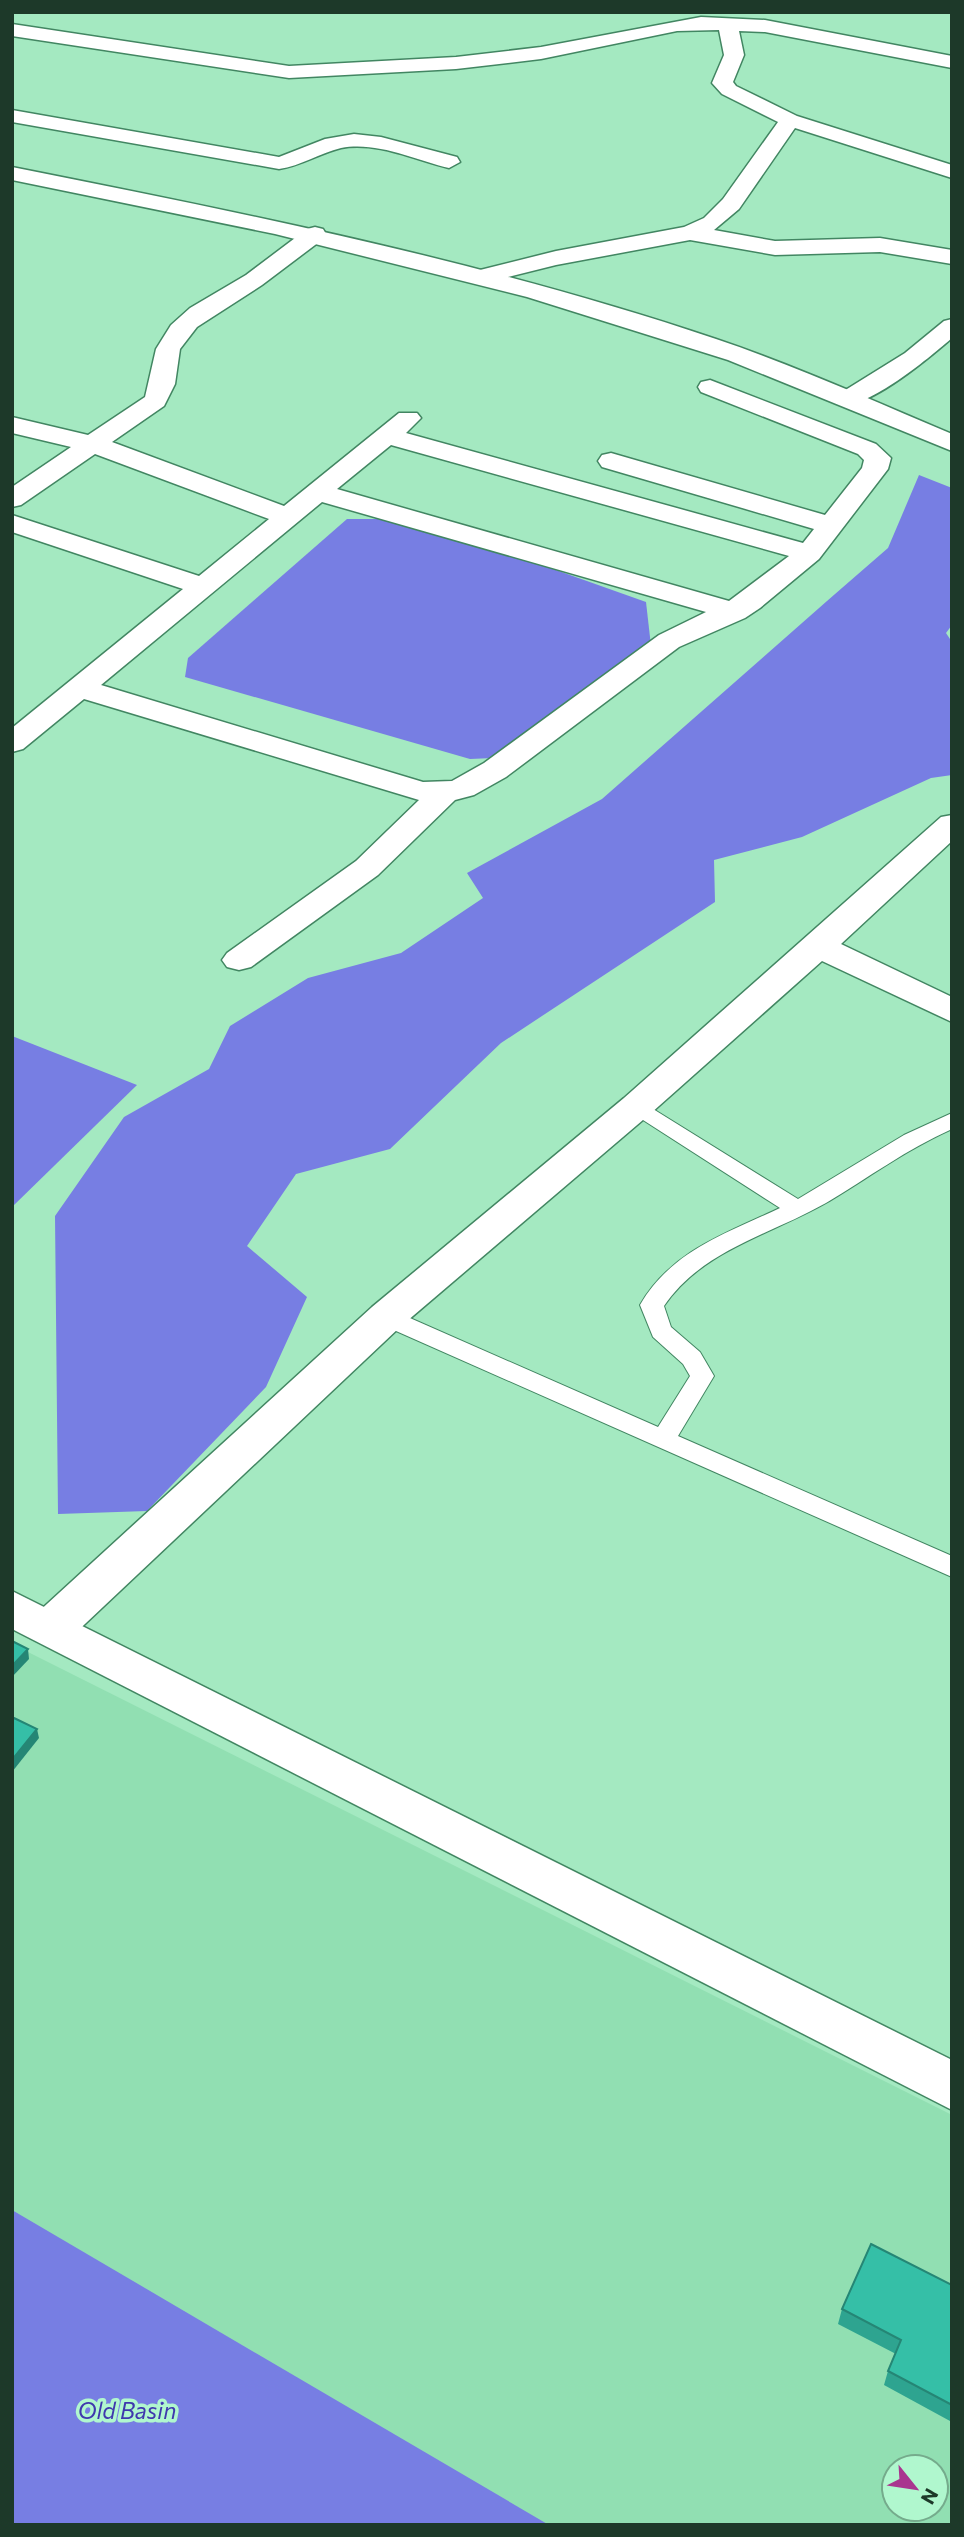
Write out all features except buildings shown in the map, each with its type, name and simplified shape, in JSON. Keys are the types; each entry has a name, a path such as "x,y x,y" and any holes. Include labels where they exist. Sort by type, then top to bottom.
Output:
{"street":[{"path":"12,30 192,60 317,73 468,62 541,53 677,24 765,26 952,62"},
{"path":"728,24 734,55 722,83 729,90 790,120 952,172"},
{"path":"917,55 940,41"},
{"path":"12,116 279,163 306,157 338,142 355,141 449,162"},
{"path":"480,277 556,258 690,233 712,223 731,204 790,120"},
{"path":"12,173 315,234 480,277 707,344 952,443"},
{"path":"690,233 775,248 880,245 952,257"},
{"path":"12,499 155,401 165,385 164,361 170,343 185,323 252,281 315,234"},
{"path":"848,400 914,358 952,326"},
{"path":"79,688 420,791 444,793 463,788 495,770 669,641 735,612 809,554 875,469 878,458 867,449 710,387"},
{"path":"12,425 92,444 286,516"},
{"path":"12,743 397,426 809,554"},
{"path":"611,461 833,526"},
{"path":"317,492 545,555 735,612"},
{"path":"12,523 202,586"},
{"path":"239,960 367,868 444,793"},
{"path":"952,824 819,946 637,1106 32,1617 952,2086"},
{"path":"819,946 952,1011"}],"lane":[{"path":"637,1106 798,1209"},
{"path":"664,1438 702,1376 692,1358 661,1331 652,1306 664,1283 724,1241 798,1209 952,1120"},
{"path":"386,1317 952,1567"}],"shaded area":[{"path":"12,1644 952,2115 952,2525 12,2525"}],"water":[{"path":"919,475 952,488 952,625 946,633 952,642 952,775 931,778 802,837 714,860 715,902 501,1043 390,1149 296,1174 247,1246 307,1297 266,1387 147,1511 58,1514 55,1216 124,1117 209,1069 230,1026 308,978 401,953 483,898 467,873 602,799 888,548"},
{"path":"347,519 379,519 494,548 646,602 651,646 493,758 470,759 185,677 188,658"},
{"path":"12,1036 137,1085 12,1207"},
{"name":"Old Basin","path":"12,2210 549,2525 12,2525"}]}
